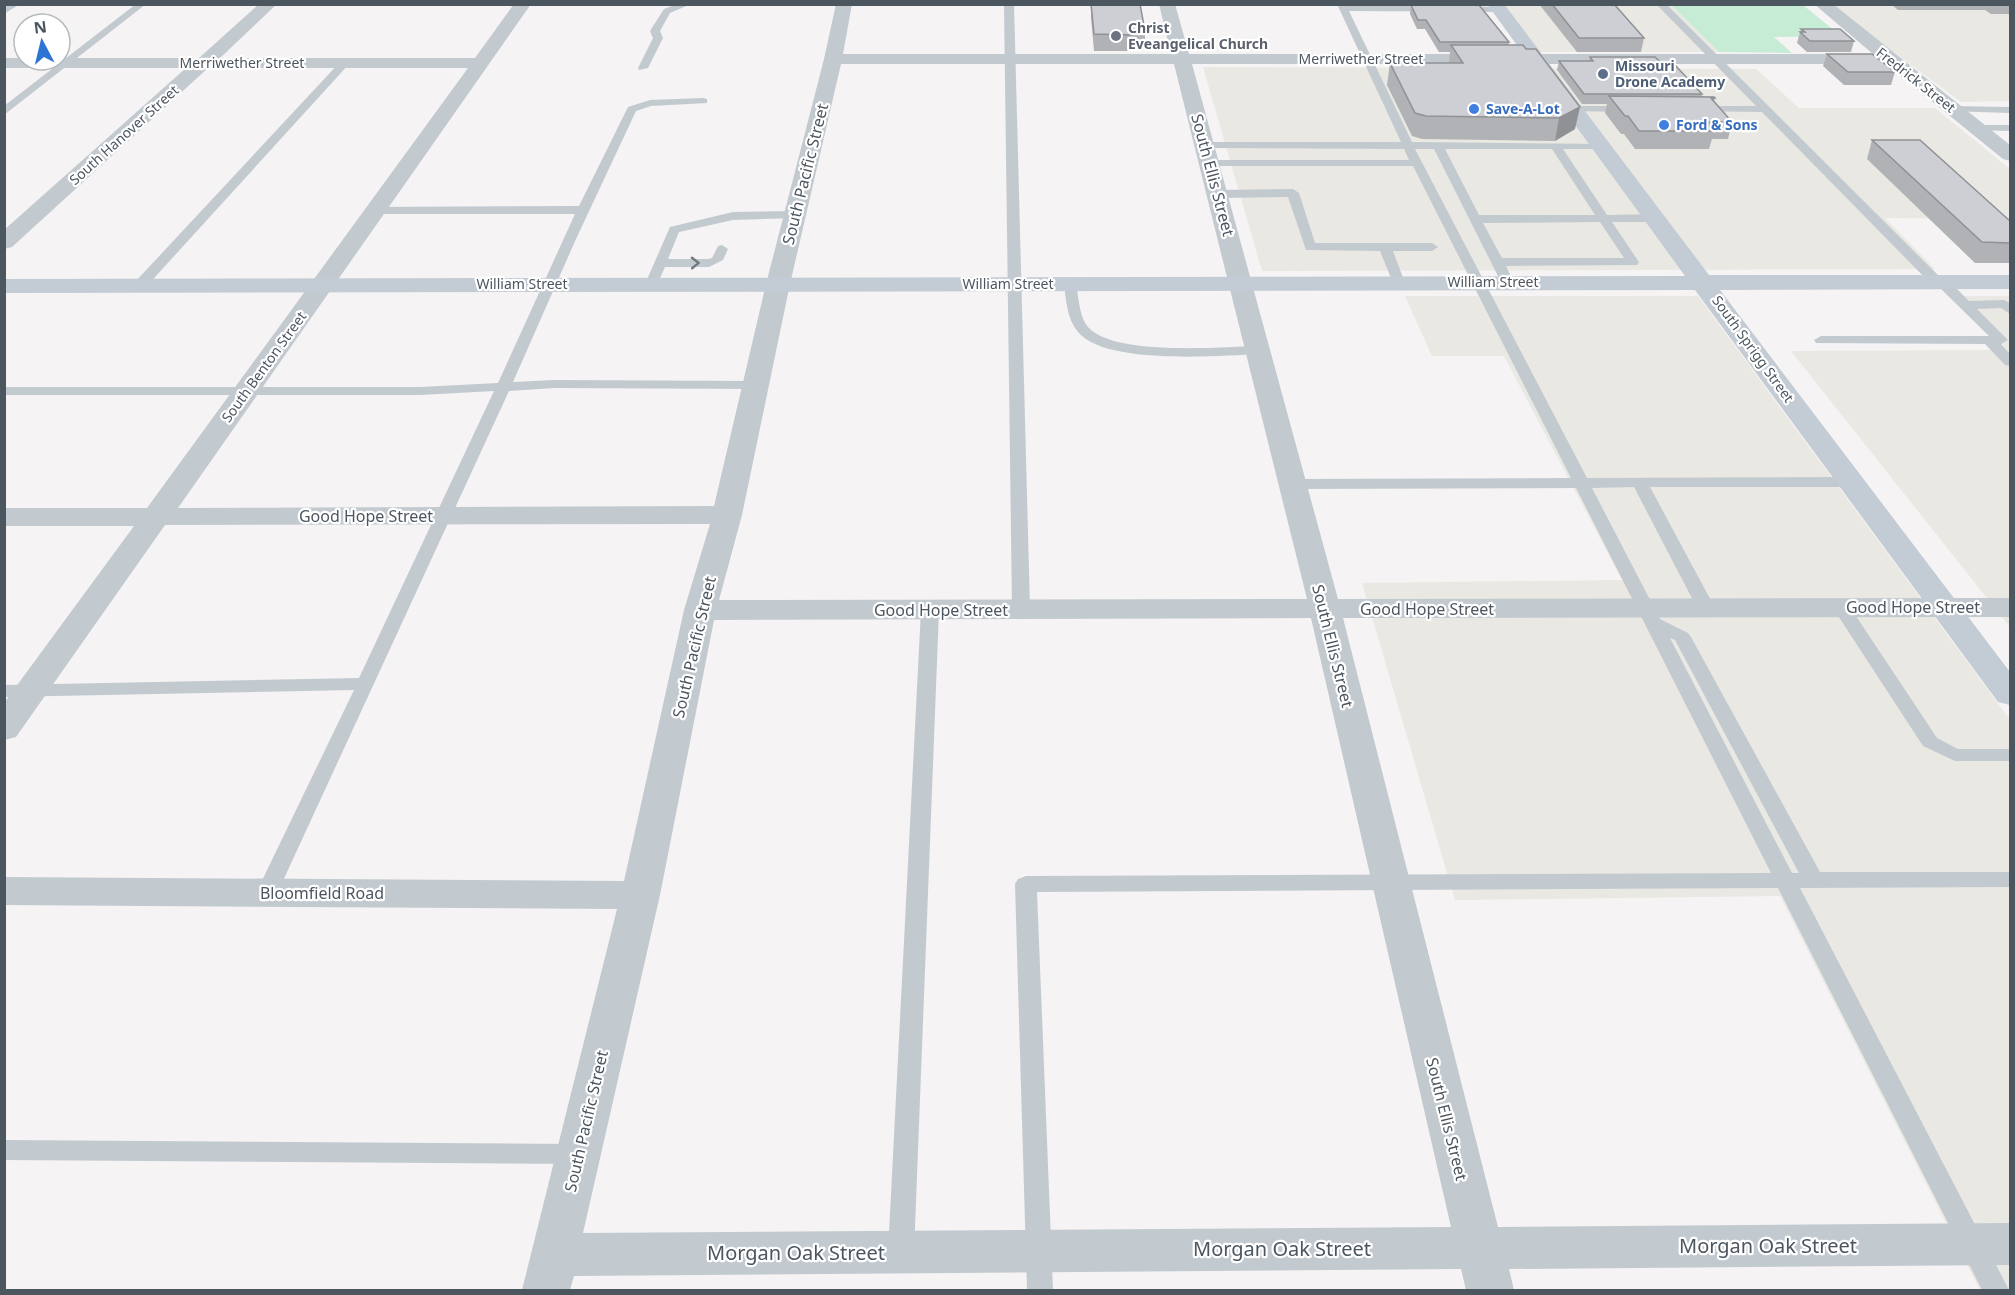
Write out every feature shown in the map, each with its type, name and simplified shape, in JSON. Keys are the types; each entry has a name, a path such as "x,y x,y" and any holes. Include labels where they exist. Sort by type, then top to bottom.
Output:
{"main road":[{"name":"South Sprigg Street","path":"1497,7 2010,694"},
{"name":"William Street","path":"4,286 548,284 655,274 778,284 1399,283 1480,282 1503,272 1704,282 2010,282"}],"street":[{"path":"4,9 12,4"},
{"name":"South Hanover Street","path":"4,242 269,4"},
{"name":"South Benton Street","path":"4,729 17,691 158,517 523,4"},
{"name":"South Pacific Street","path":"550,1272 640,895 700,610 727,515 778,284 833,59 844,4"},
{"name":"South Ellis Street","path":"1167,4 1325,609 1484,1269"},
{"name":"Fredrick Street","path":"1822,4 1888,59 2009,153"},
{"name":"Merriwether Street","path":"833,59 1888,59"},
{"name":"Merriwether Street","path":"72,63 480,63"},
{"name":"Good Hope Street","path":"4,517 727,515"},
{"name":"Good Hope Street","path":"700,610 1325,609 1648,614 1706,608 2010,607"},
{"name":"Bloomfield Road","path":"4,891 640,895"},
{"name":"Morgan Oak Street","path":"550,1272 901,1252 1040,1271 1484,1269 1991,1244"}],"lane":[{"path":"72,57 142,4"},
{"path":"643,68 657,38 655,31 667,12 687,4"},
{"path":"1009,4 1008,59 1021,609"},
{"path":"1660,4 2001,340 1821,340"},
{"path":"1497,7 1342,6 1408,146 1480,282 1783,879 1991,1244 1996,1290"},
{"path":"141,285 345,63"},
{"path":"4,111 53,72"},
{"path":"267,893 445,516 548,284 632,109 650,103 703,101"},
{"path":"1575,109 1642,109"},
{"path":"1688,109 1766,109"},
{"path":"1952,109 2010,110"},
{"path":"1976,128 2010,128"},
{"path":"1207,154 1408,146 1602,146"},
{"path":"1438,146 1503,272 1633,262 1555,146"},
{"path":"1207,154 1418,163"},
{"path":"1218,194 1293,193 1310,248 1432,247"},
{"path":"376,210 583,210"},
{"path":"655,274 674,230 733,216 795,214"},
{"path":"727,234 733,216"},
{"path":"1477,219 1656,218"},
{"path":"1385,247 1399,283"},
{"path":"655,274 709,263 717,260 722,249"},
{"path":"1979,282 2007,307"},
{"path":"1070,284 1076,316 1084,332 1099,342 1150,351 1258,350"},
{"path":"1966,305 2007,307"},
{"path":"1989,340 2010,362"},
{"path":"4,391 420,391 555,384 756,385"},
{"path":"1293,484 1851,482"},
{"path":"1640,484 1706,608"},
{"path":"1842,608 1930,742 1955,755 2010,755"},
{"path":"901,1252 930,610"},
{"path":"1648,614 1682,637 1813,879"},
{"path":"17,691 366,684"},
{"path":"1040,1271 1026,884 2010,879"},
{"path":"4,1150 578,1154"}],"shaded area":[{"path":"1502,5 1671,5 1719,52 1538,52"},
{"path":"1831,5 2010,5 2010,101 1961,102"},
{"path":"1203,67 1756,69 1799,108 1935,108 2010,169 2010,219 1885,218 1935,269 1262,271"},
{"path":"1405,296 1698,296 2010,720 2010,1290 1980,1290 1780,896 1455,900 1362,583 1622,580 1504,356 1432,356"},
{"path":"1963,296 2010,296 2010,627 1791,351 2007,350"}],"green space":[{"path":"1671,5 1803,5 1841,36 1774,37 1792,53 1719,52"}],"building":[{"path":"1091,4 1140,4 1145,31 1132,31 1133,35 1094,34"},
{"path":"1552,4 1614,4 1644,38 1579,38"},
{"path":"1411,5 1479,5 1509,42 1440,42 1426,20 1418,20"},
{"path":"1801,29 1840,29 1854,41 1810,41 1800,32 1805,32"},
{"path":"1451,45 1523,45 1526,49 1536,49 1580,107 1559,118 1426,116 1415,113 1390,63 1463,63"},
{"path":"1827,54 1872,54 1895,72 1848,72"},
{"path":"1590,57 1655,57 1662,64 1674,64 1702,94 1584,94 1559,61 1593,61"},
{"path":"1609,96 1714,97 1711,98 1732,122 1705,122 1714,131 1639,131"},
{"path":"1872,140 1920,140 2010,221 2010,243 1982,242"}],"place":[{"name":"Christ Eveangelical Church","path":"1116,36"},
{"name":"Missouri Drone Academy","path":"1603,74"},
{"name":"Save-A-Lot","path":"1474,109"},
{"name":"Ford & Sons","path":"1664,125"}]}
